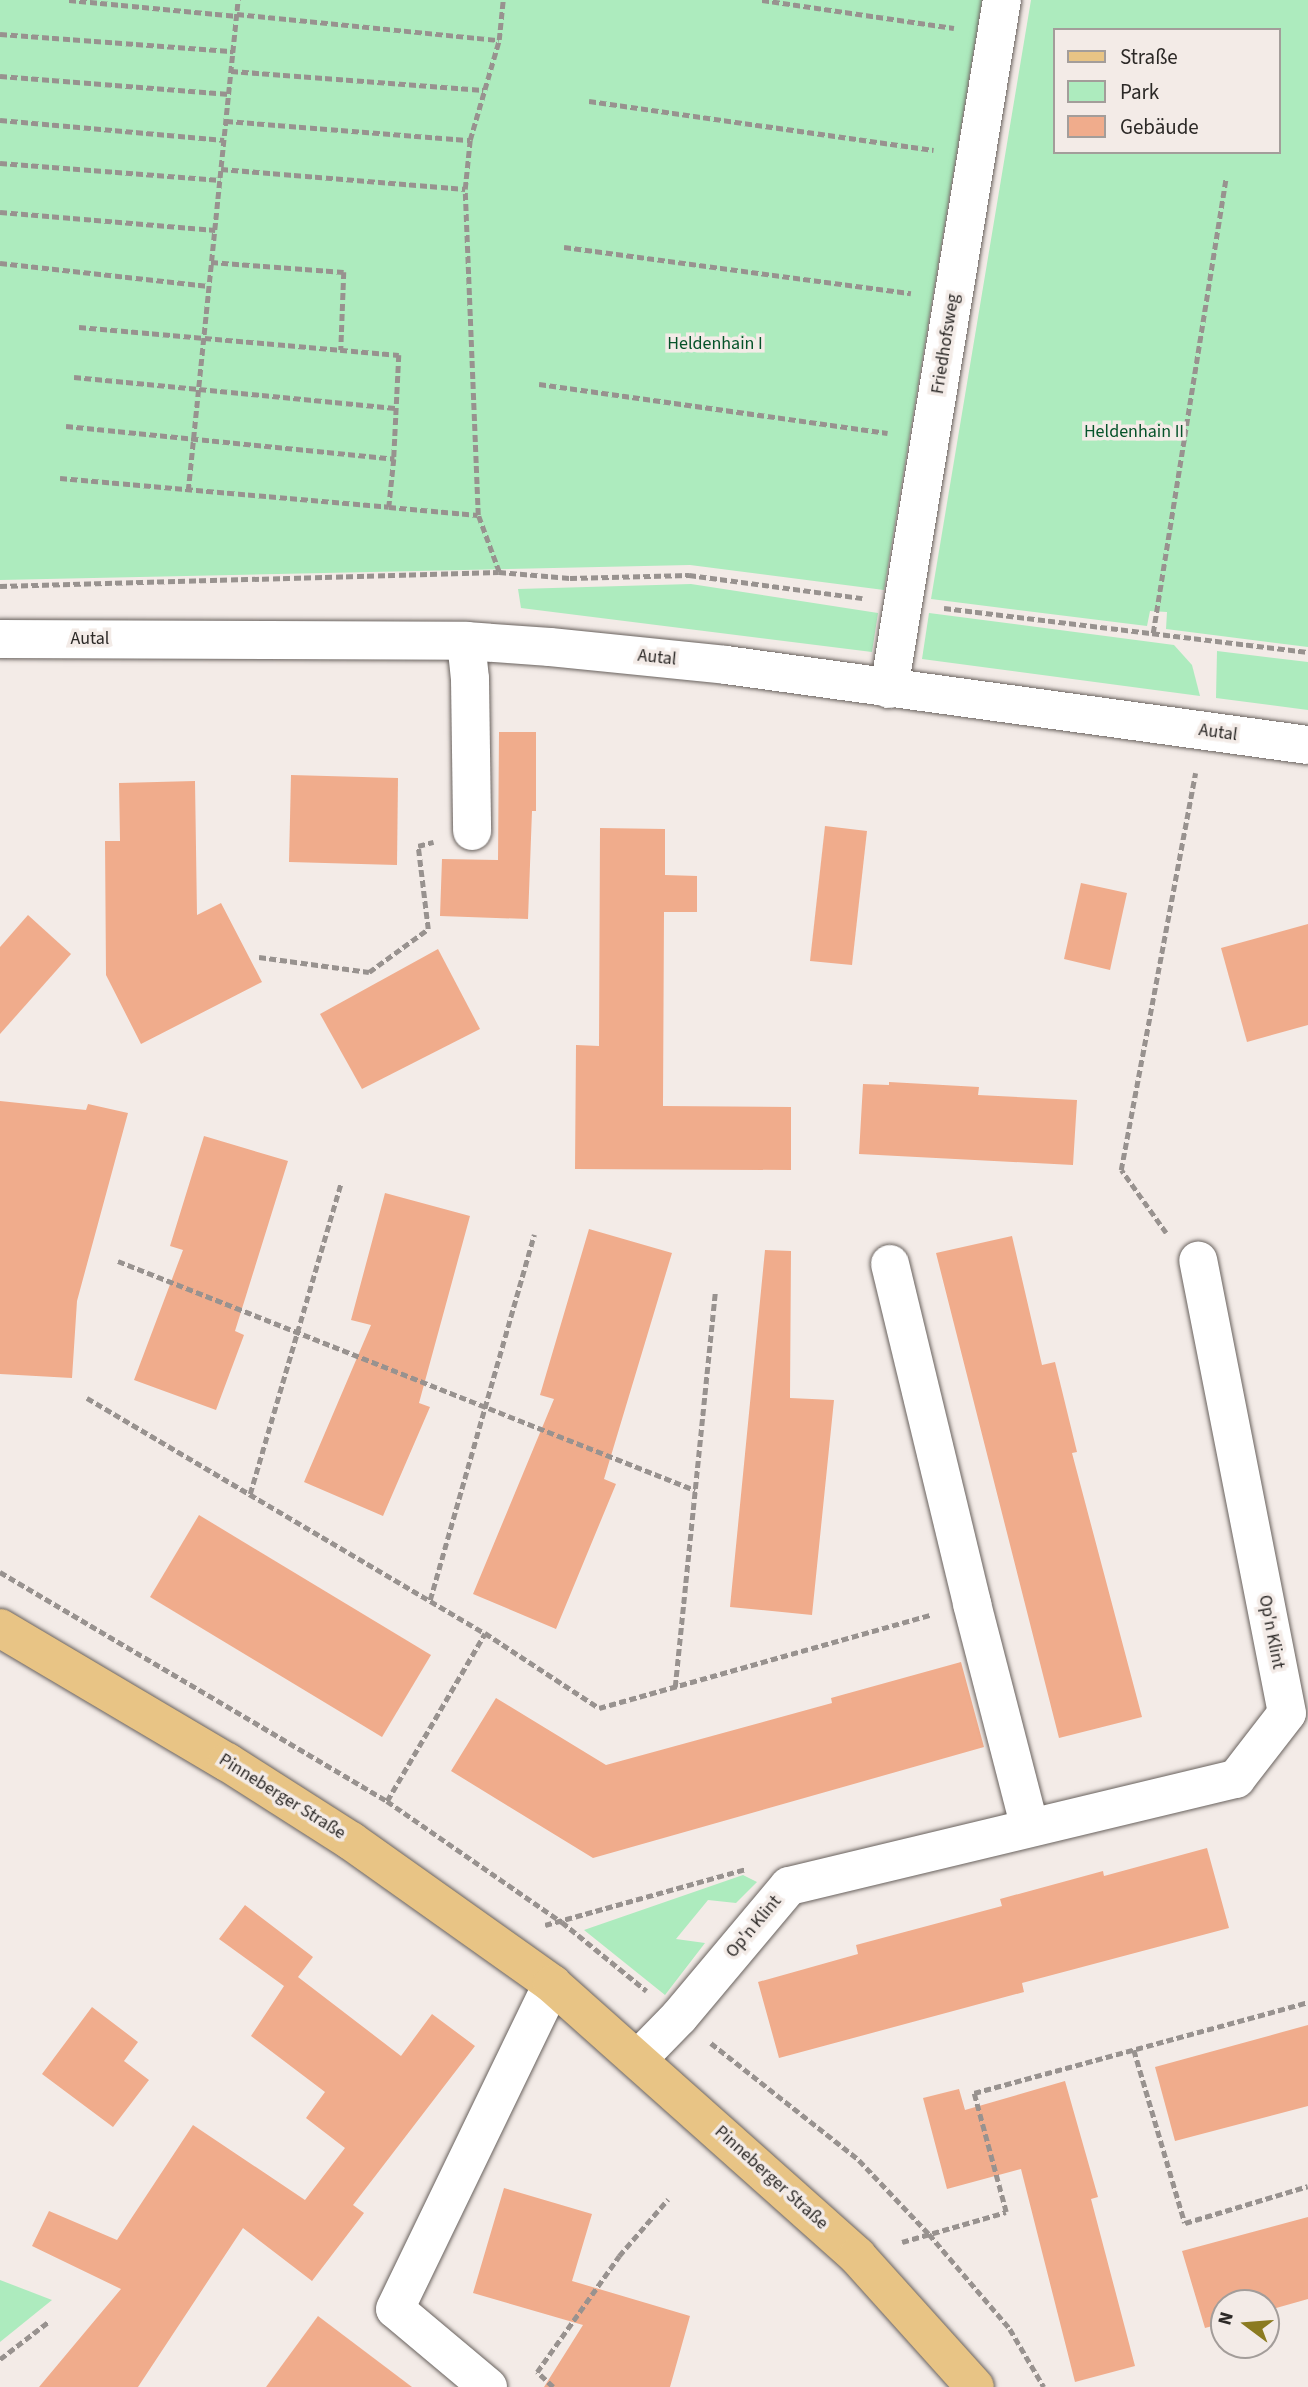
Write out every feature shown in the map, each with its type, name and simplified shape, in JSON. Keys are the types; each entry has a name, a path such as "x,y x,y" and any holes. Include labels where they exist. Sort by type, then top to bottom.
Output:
{"main road":[{"name":"Pinneberger Straße","path":"0,1628 227,1762 351,1841 552,1984 857,2256 975,2387"}],"street":[{"name":"Friedhofsweg","path":"889,688 999,17"},
{"name":"Autal","path":"0,639 466,641 726,665 1308,745"},
{"path":"466,641 470,679 472,831"},
{"name":"Op'n Klint","path":"638,2059 678,2017 789,1886 1236,1779 1287,1713 1198,1261"},
{"path":"890,1264 972,1604 1030,1828"},
{"path":"488,2387 395,2309 552,1984"}],"path":[{"path":"69,0 499,40"},
{"path":"188,491 239,0"},
{"path":"499,572 478,515 465,189 470,140 482,90 499,40 503,0"},
{"path":"762,0 999,17"},
{"path":"0,34 233,51"},
{"path":"231,71 482,90"},
{"path":"0,76 229,94"},
{"path":"589,101 976,156"},
{"path":"0,120 224,140"},
{"path":"226,121 470,140"},
{"path":"0,163 220,180"},
{"path":"221,169 465,189"},
{"path":"1153,632 1226,178"},
{"path":"0,212 215,230"},
{"path":"564,247 953,298"},
{"path":"211,262 344,272 341,350"},
{"path":"0,263 209,286"},
{"path":"79,327 399,355 398,408 388,507"},
{"path":"74,377 398,408"},
{"path":"539,384 931,439"},
{"path":"66,426 394,459"},
{"path":"60,478 478,515"},
{"path":"0,586 499,572 570,578 689,575 1308,652"},
{"path":"1198,1261 1177,1247 1121,1170 1203,731"},
{"path":"259,957 369,972 428,929 418,846 472,831"},
{"path":"250,1494 341,1182"},
{"path":"429,1600 534,1234"},
{"path":"118,1261 695,1490"},
{"path":"675,1687 715,1292"},
{"path":"87,1398 485,1633 599,1708 972,1604"},
{"path":"387,1801 485,1633"},
{"path":"489,1937 562,1922 768,1863 789,1886"},
{"path":"857,2256 1006,2212 974,2093 1308,2002"},
{"path":"1134,2050 1185,2223 1308,2186"},
{"path":"553,2387 537,2372 618,2256 668,2199"},
{"path":"0,2359 48,2322"},
{"path":"1010,2329 1044,2387"}],"green space":[{"name":"Heldenhain I","path":"0,0 982,0 884,590 690,565 0,580"},
{"name":"Heldenhain II","path":"1031,0 1308,0 1308,647 1166,629 1167,612 1150,611 1147,626 931,599"},
{"path":"691,584 878,613 872,652 521,608 518,589"},
{"path":"929,613 1174,645 1192,665 1200,696 922,659"},
{"path":"1217,651 1308,662 1308,710 1216,698"},
{"path":"743,1875 757,1882 736,1903 708,1900 676,1939 705,1943 665,1995 584,1930"},
{"path":"0,2280 52,2300 0,2342"}],"building":[{"path":"499,732 536,732 536,811 532,811 528,919 440,916 442,859 498,860"},
{"path":"291,775 398,778 397,865 289,862"},
{"path":"195,781 197,915 221,903 262,982 141,1044 106,975 105,841 120,841 119,783"},
{"path":"825,826 867,831 852,965 810,961"},
{"path":"600,828 665,829 665,875 697,876 697,912 664,912 663,1106 791,1107 791,1170 575,1169 576,1045 599,1046"},
{"path":"1081,883 1127,893 1110,970 1064,959"},
{"path":"28,915 71,954 0,1034 0,947"},
{"path":"1308,924 1308,1025 1247,1042 1221,948"},
{"path":"438,949 480,1029 362,1089 320,1014"},
{"path":"889,1082 979,1087 978,1095 1077,1100 1073,1165 859,1154 863,1084 889,1085"},
{"path":"0,1101 86,1110 88,1104 128,1113 77,1301 72,1378 0,1374"},
{"path":"204,1136 288,1161 235,1331 244,1335 216,1410 134,1380 183,1250 170,1246"},
{"path":"385,1193 470,1216 419,1403 430,1407 383,1516 304,1482 371,1325 351,1320"},
{"path":"589,1229 672,1253 604,1479 616,1484 556,1629 473,1594 554,1399 540,1395"},
{"path":"1012,1236 1042,1365 1055,1362 1077,1452 1072,1453 1142,1717 1059,1738 936,1253"},
{"path":"765,1250 791,1251 790,1398 834,1400 812,1615 730,1607"},
{"path":"199,1515 431,1655 382,1737 150,1597"},
{"path":"961,1662 984,1747 593,1858 451,1771 496,1698 606,1765 832,1703 831,1698"},
{"path":"1207,1848 1229,1928 1022,1983 1024,1992 779,2058 758,1982 858,1954 856,1945 1002,1906 1000,1899 1103,1871 1104,1876"},
{"path":"245,1905 313,1957 298,1977 401,2056 432,2014 475,2046 353,2205 364,2213 312,2281 243,2228 138,2387 39,2387 121,2289 32,2246 49,2211 117,2240 193,2125 305,2200 345,2148 306,2118 325,2092 251,2036 284,1986 219,1939"},
{"path":"92,2007 138,2042 124,2061 149,2080 113,2127 42,2074"},
{"path":"1308,2025 1308,2106 1175,2141 1155,2067"},
{"path":"1065,2081 1098,2197 1091,2199 1135,2366 1075,2382 1021,2169 947,2189 923,2098 959,2089 965,2110"},
{"path":"504,2188 592,2214 572,2281 690,2316 670,2387 544,2387 583,2325 473,2293"},
{"path":"1308,2217 1308,2299 1280,2307 1280,2289 1210,2289 1210,2327 1205,2328 1182,2251"},
{"path":"318,2316 412,2387 266,2387"}]}
